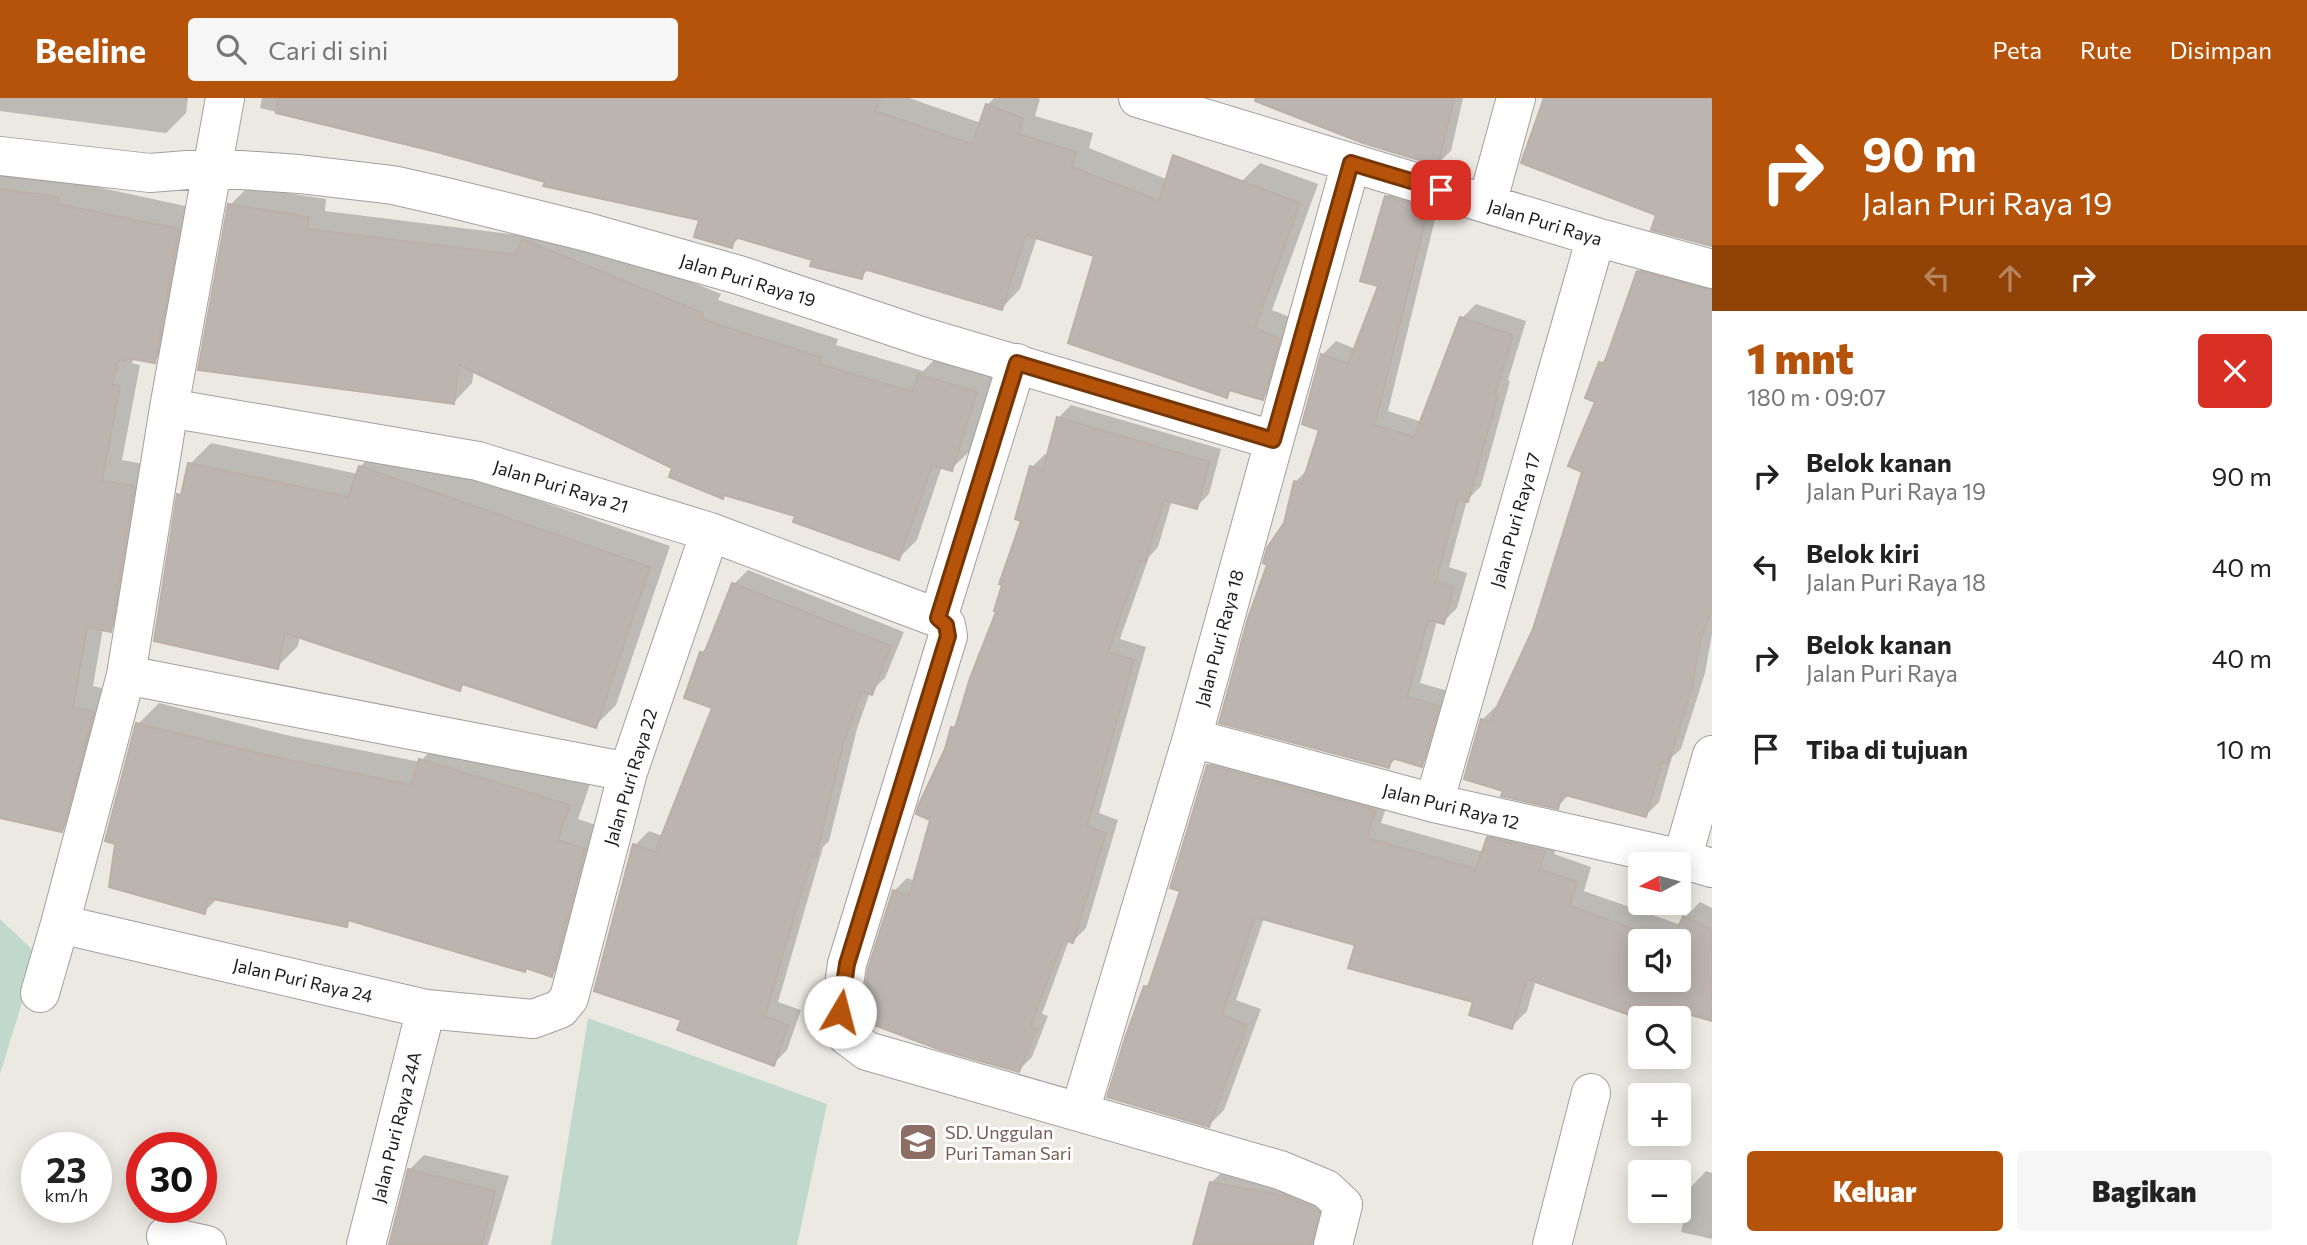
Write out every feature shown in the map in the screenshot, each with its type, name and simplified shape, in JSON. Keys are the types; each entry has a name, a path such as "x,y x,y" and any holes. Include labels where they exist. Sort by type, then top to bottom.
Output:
{"street":[{"path":"40,993 126,675 169,408 225,98"},
{"name":"Jalan Puri Raya","path":"1138,98 1232,111 1351,163 1595,237 1712,269"},
{"path":"1487,204 1516,98"},
{"name":"Jalan Puri Raya 19","path":"0,156 150,173 212,168 393,185 587,232 739,275 924,337 1273,440"},
{"name":"Jalan Puri Raya 18","path":"1080,1111 1192,738 1351,163"},
{"name":"Jalan Puri Raya 17","path":"1434,803 1595,237"},
{"path":"1017,363 938,618 946,625 948,636 847,964 840,1012 847,1037 867,1051 1280,1170 1326,1189 1343,1205 1333,1245"},
{"name":"Jalan Puri Raya 21","path":"169,408 478,461 710,532 938,618"},
{"name":"Jalan Puri Raya 22","path":"547,1015 560,1009 569,998 628,772 710,532"},
{"path":"126,675 628,772"},
{"name":"Jalan Puri Raya 12","path":"1192,738 1434,803 1697,864"},
{"path":"1697,864 1712,755"},
{"name":"Jalan Puri Raya 24","path":"60,924 426,1009 533,1019 547,1015"},
{"name":"Jalan Puri Raya 24A","path":"366,1245 426,1009"},
{"path":"1552,1245 1591,1093"},
{"path":"166,1236 207,1245"}],"green space":[{"path":"0,919 37,954 0,1074"},
{"path":"588,1018 827,1104 797,1245 551,1245"}],"building":[{"path":"278,98 881,98 875,111 972,144 986,104 1023,118 1018,134 1076,152 1072,167 1159,201 1173,155 1300,203 1255,328 1280,339 1263,400 1229,390 1227,398 1068,343 1094,256 1026,235 1002,310 864,269 862,279 810,266 812,260 735,237 732,248 694,237 699,220 543,186 545,182 437,152 276,113"},
{"path":"1256,98 1454,98 1438,166 1363,143 1255,101"},
{"path":"1544,98 1712,98 1712,246 1651,230 1656,215 1521,163"},
{"path":"0,189 59,197 58,204 179,229 155,363 126,358 125,361 118,361 112,384 120,386 102,481 134,486 111,632 87,627 73,707 94,712 62,832 0,818"},
{"path":"1385,196 1428,209 1375,425 1414,437 1460,317 1513,335 1468,502 1458,499 1436,581 1454,587 1444,624 1428,620 1407,697 1439,706 1422,767 1392,758 1389,768 1219,723 1248,618 1267,565 1263,563 1267,548 1284,523 1294,481 1302,484 1319,430 1302,424 1321,354 1348,364 1378,286 1360,281"},
{"path":"228,204 309,217 307,229 516,255 522,239 703,313 701,319 820,357 819,364 913,392 918,374 977,392 952,471 932,465 899,560 793,522 795,516 724,495 723,499 669,477 672,468 459,365 454,404 198,370"},
{"path":"1637,271 1712,290 1712,609 1700,641 1692,688 1668,764 1662,762 1646,817 1562,794 1558,809 1501,796 1503,791 1464,779 1481,719 1490,722 1533,629 1582,472 1568,466 1595,402 1585,398 1599,362 1604,364"},
{"path":"1057,417 1209,462 1197,509 1164,500 1145,562 1140,561 1108,652 1134,660 1087,826 1106,833 1073,943 1063,940 1030,1027 1036,1029 1019,1072 938,1049 866,1022 862,1010 868,969 893,890 909,896 930,820 916,814 918,806 945,749 951,727 955,728 970,678 996,612 994,611 1002,585 999,584 1021,521 1015,519 1030,466 1043,470"},
{"path":"188,463 348,497 359,466 650,567 596,728 462,684 460,691 285,633 278,669 154,641 177,494 181,495"},
{"path":"732,583 891,646 872,695 862,691 843,745 816,857 812,856 765,1016 788,1025 774,1066 677,1030 681,1020 594,991 633,844 655,852 712,708 684,698 700,652 704,654"},
{"path":"136,723 265,755 411,785 419,759 570,805 558,840 585,849 552,977 526,968 525,972 348,920 347,927 208,898 205,914 109,887 115,844 105,841"},
{"path":"1207,765 1376,810 1367,838 1476,869 1487,837 1545,851 1540,869 1577,882 1570,906 1633,929 1628,929 1628,992 1691,992 1691,929 1678,929 1683,916 1712,930 1712,1021 1691,1015 1691,1006 1628,1006 1628,1014 1527,979 1512,1029 1469,1015 1473,1002 1348,968 1355,945 1255,917 1222,1015 1247,1025 1209,1127 1107,1097 1126,1035 1144,986 1148,987 1180,891 1170,888"},
{"path":"408,1169 495,1191 482,1245 389,1245"},
{"path":"1210,1182 1285,1196 1314,1208 1319,1212 1311,1245 1193,1245"}],"place":[{"name":"SD. Unggulan Puri Taman Sari","path":"918,1142"}],"route":[{"path":"840,1012 847,964 948,636 946,625 938,618 1017,363 1273,440 1351,163 1441,190"}]}
